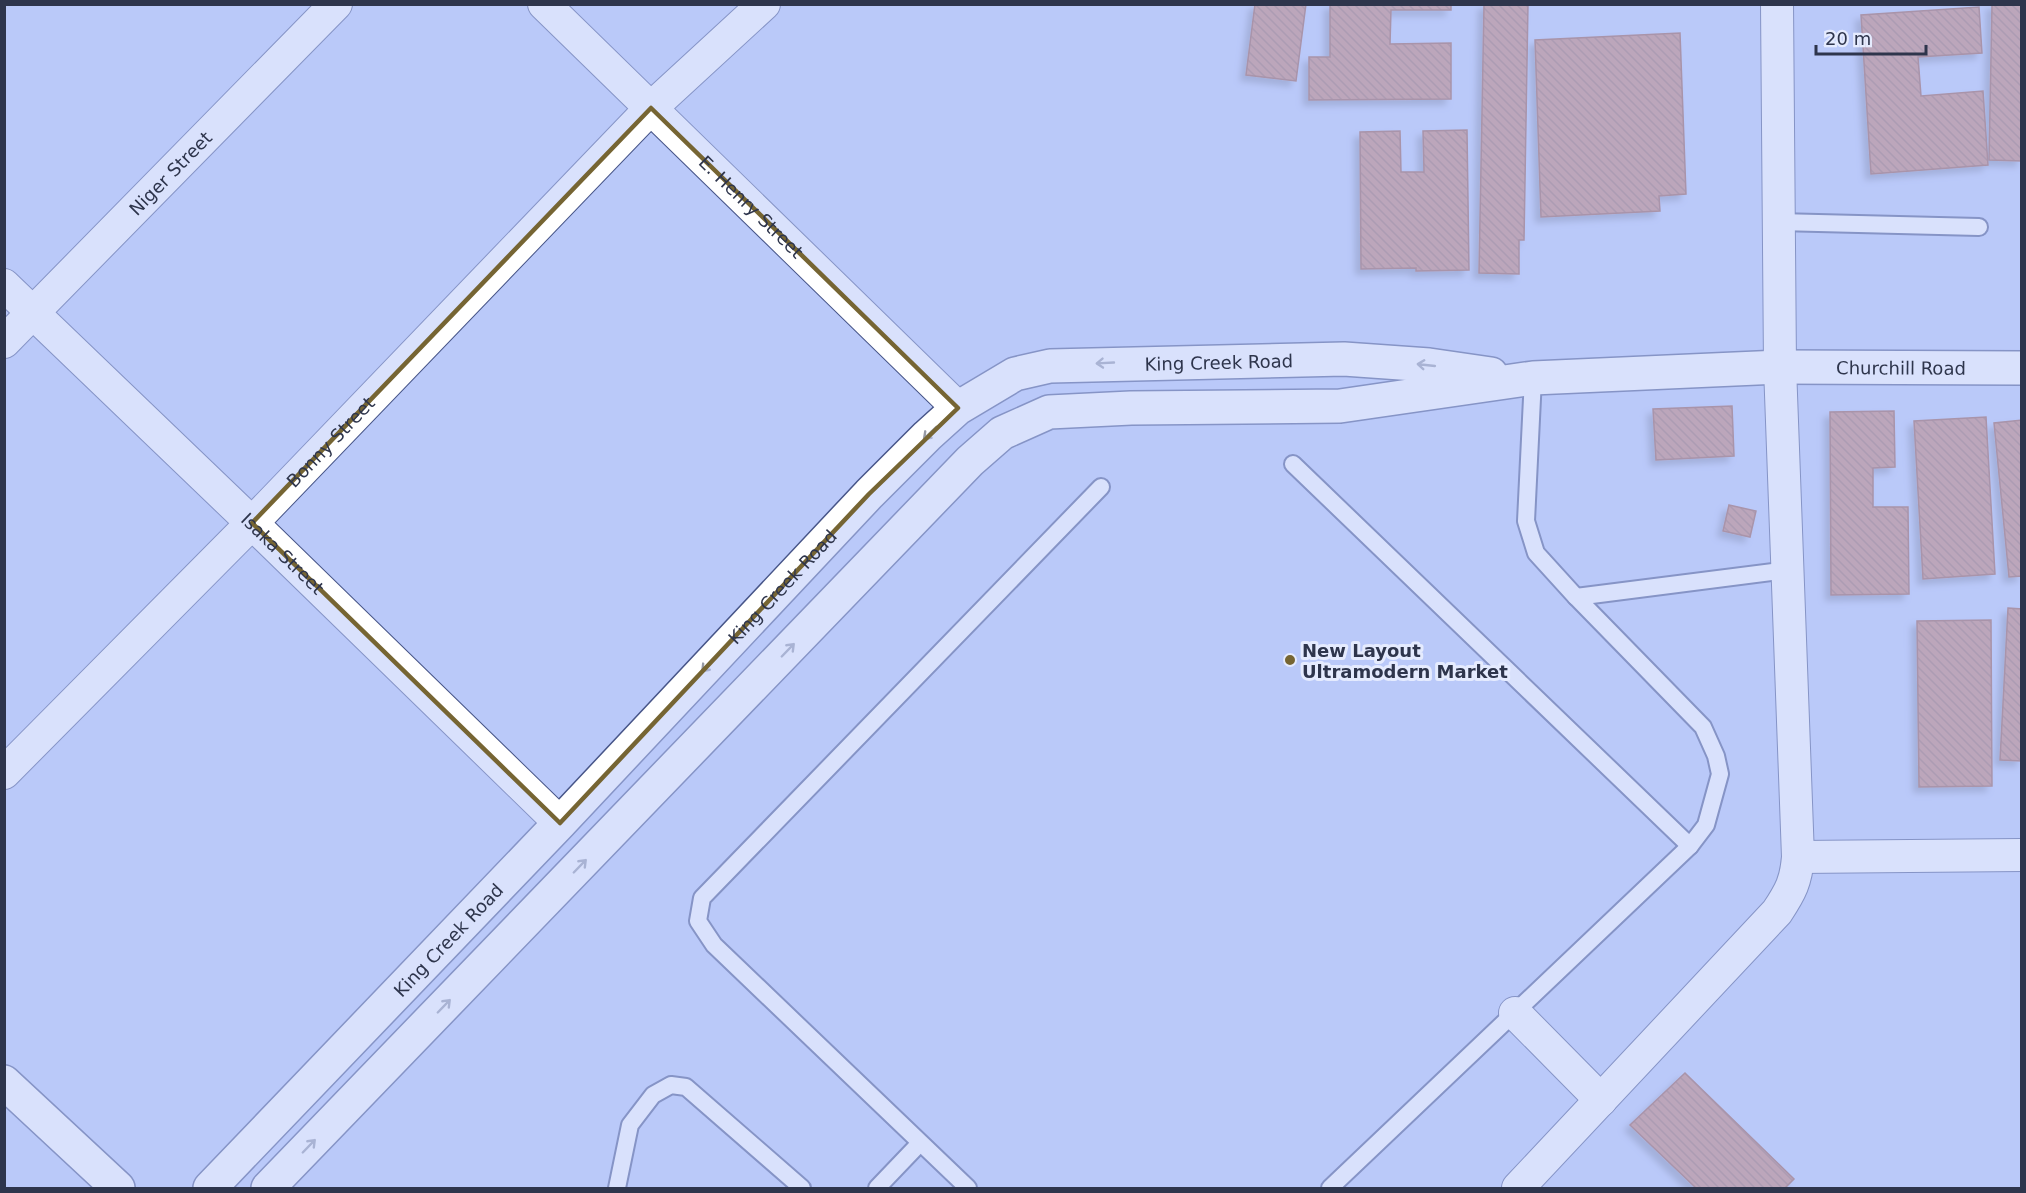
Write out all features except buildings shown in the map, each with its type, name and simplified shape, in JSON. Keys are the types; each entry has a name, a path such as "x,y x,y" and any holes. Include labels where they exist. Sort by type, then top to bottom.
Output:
{"street":[{"name":"Niger Street","path":"4,342 336,4"},
{"name":"E. Henry Street","path":"544,4 958,408"},
{"name":"Bonny Street","path":"4,773 252,523 651,108 764,4"},
{"path":"1518,1188 1777,912 1796,877 1798,857 1780,367 1777,4"},
{"name":"Isaka Street","path":"4,285 560,823"},
{"name":"King Creek Road","path":"210,1188 560,823 869,494 958,408 1015,374 1050,366 1344,359 1429,365 1529,379"},
{"name":"King Creek Road","path":"268,1188 970,461 1002,433 1049,412 1131,408 1340,406 1529,379 1780,367"},
{"name":"Churchill Road","path":"1780,367 2022,368"},
{"path":"1798,857 2022,855"},
{"path":"1515,1013 1601,1100"},
{"path":"4,1082 118,1188"}],"lane":[{"path":"1778,222 1979,227"},
{"path":"1330,1188 1690,846 1706,825 1720,774 1716,756 1703,727 1536,553 1526,521 1529,379"},
{"path":"1293,464 1690,846"},
{"path":"968,1188 714,945 698,921 702,898 1101,487"},
{"path":"1576,597 1788,570"},
{"path":"617,1188 630,1125 653,1095 670,1085 686,1087 802,1188"},
{"path":"877,1188 920,1143"}],"highlighted area":[{"path":"651,108 958,408 869,494 560,823 252,523"}],"place":[{"name":"New Layout Ultramodern Market","path":"1290,660"}]}
